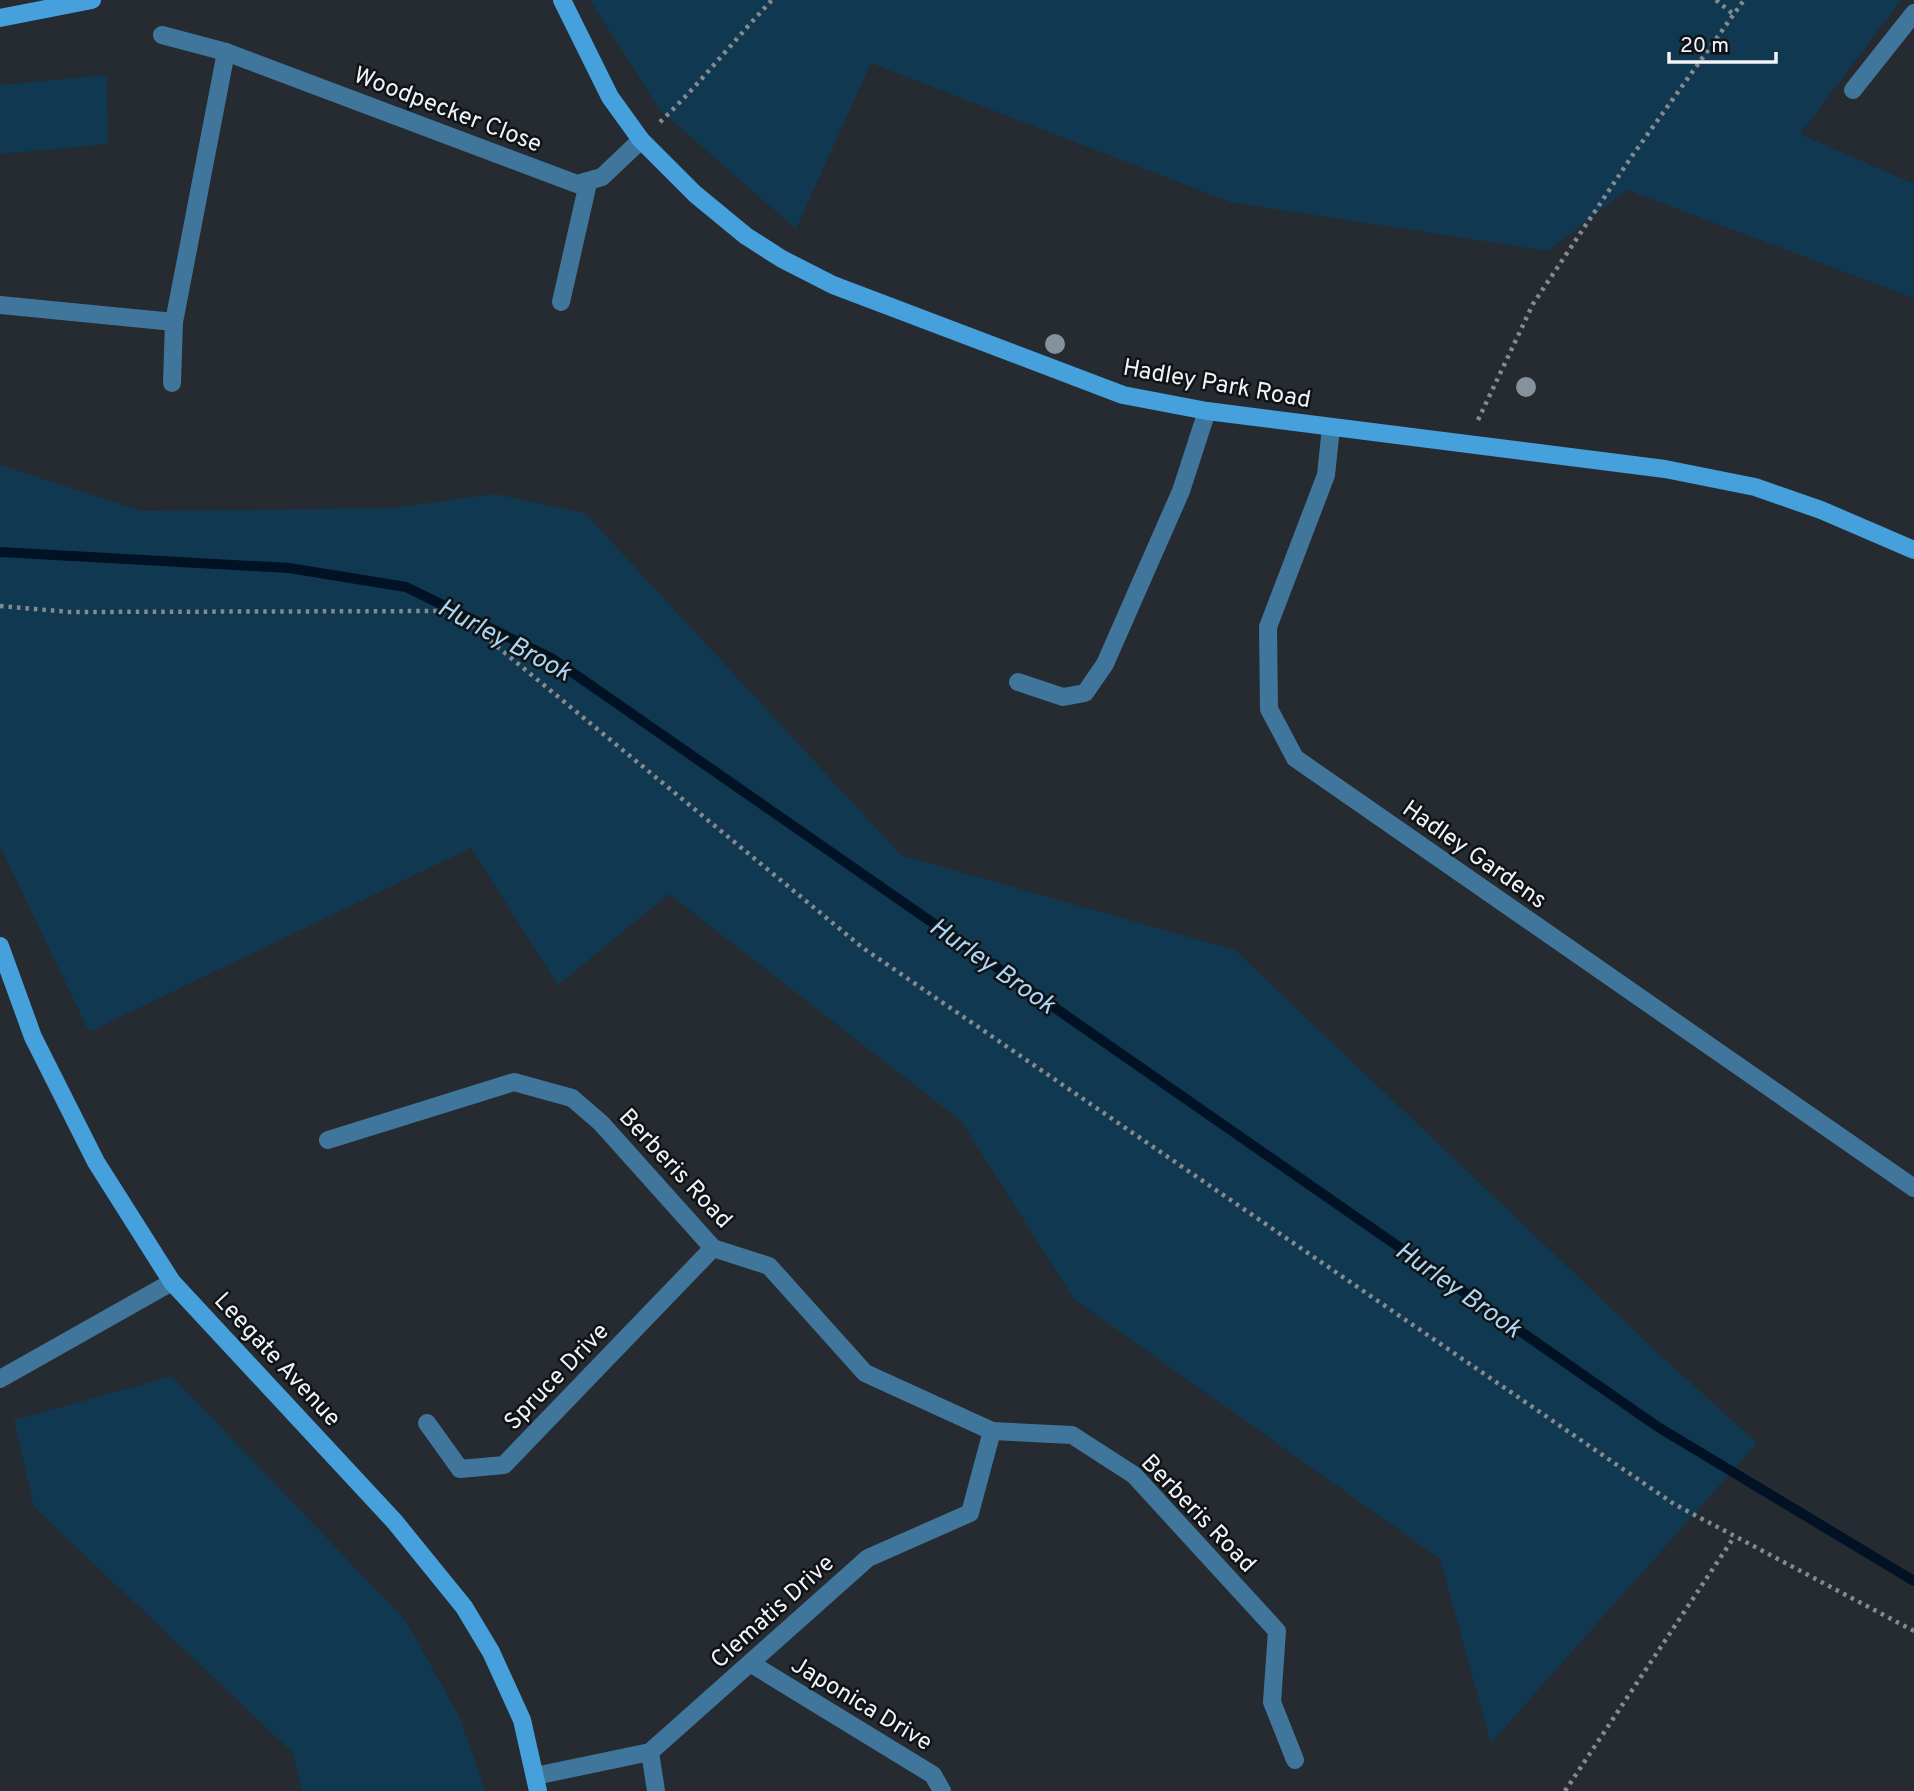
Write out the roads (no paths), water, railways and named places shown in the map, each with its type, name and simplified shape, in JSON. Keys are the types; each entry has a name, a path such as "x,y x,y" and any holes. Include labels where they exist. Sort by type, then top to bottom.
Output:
{"street":[{"path":"0,18 92,0"},
{"name":"Hadley Park Road","path":"562,0 610,97 641,139 695,194 746,236 782,259 833,285 1123,395 1207,411 1331,428 1665,469 1755,487 1821,510 1914,550"},
{"path":"1853,90 1914,13"},
{"name":"Woodpecker Close","path":"162,35 226,52 577,184 589,183"},
{"path":"172,383 174,322 226,52"},
{"path":"561,302 589,183 601,177 641,139"},
{"path":"0,305 174,322"},
{"path":"1018,682 1063,697 1085,693 1105,664 1181,491 1207,411"},
{"name":"Hadley Gardens","path":"1331,428 1326,475 1269,628 1269,709 1295,758 1914,1188"},
{"name":"Leegate Avenue","path":"0,946 33,1037 96,1162 173,1282 395,1522 464,1607 491,1652 522,1720 536,1783"},
{"name":"Berberis Road","path":"328,1140 514,1082 572,1098 601,1123 713,1248 769,1266 865,1373 992,1431 1072,1435 1134,1475 1277,1631 1272,1702 1295,1760"},
{"name":"Spruce Drive","path":"427,1423 460,1469 504,1465 713,1248"},
{"path":"0,1379 173,1282"},
{"name":"Clematis Drive","path":"536,1783 650,1752 867,1558 970,1513 992,1431"},
{"name":"Japonica Drive","path":"750,1663 933,1774 942,1791"},
{"path":"650,1752 656,1791"}],"waterway":[{"name":"Hurley Brook","path":"0,552 289,568 406,587 553,659 1658,1427 1914,1581"}]}
